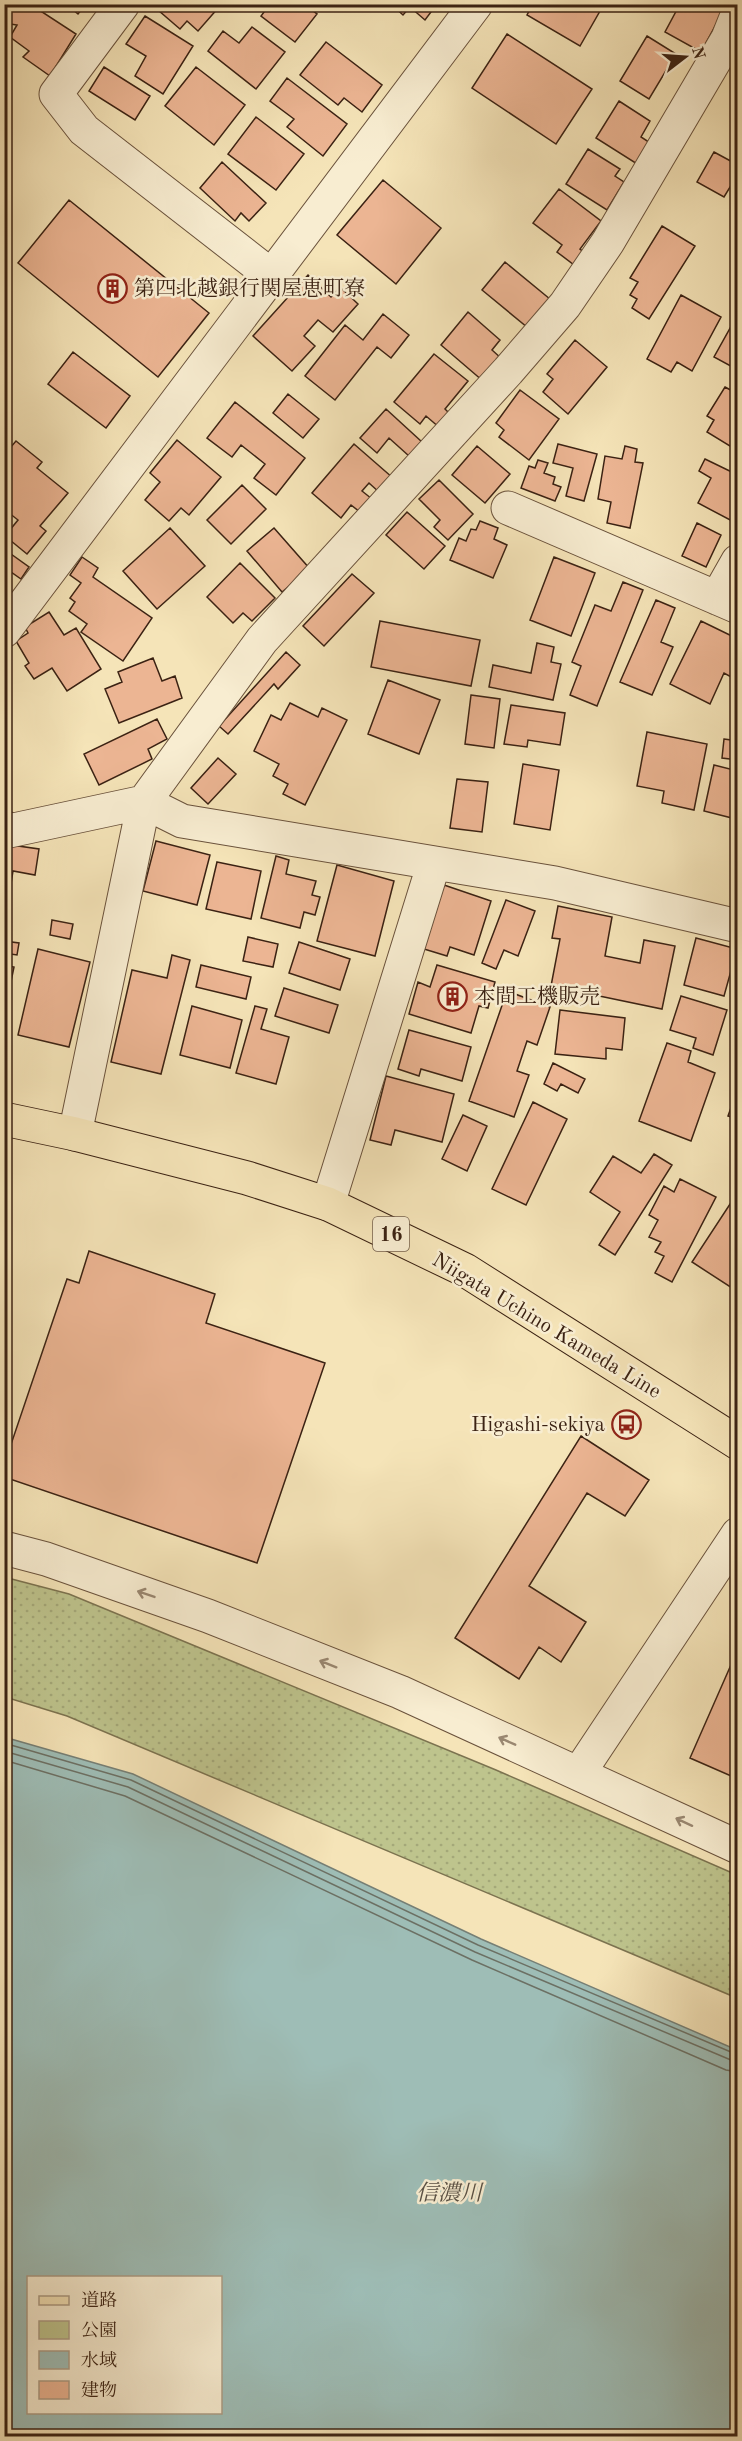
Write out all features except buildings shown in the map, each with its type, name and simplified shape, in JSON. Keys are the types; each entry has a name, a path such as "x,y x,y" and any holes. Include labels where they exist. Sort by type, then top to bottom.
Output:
{"main road":[{"name":"Niigata Uchino Kameda Line","path":"4,1119 75,1134 247,1178 328,1204 465,1270 738,1443"}],"street":[{"path":"123,4 56,94 84,130 273,277"},
{"path":"4,631 273,277 476,4"},
{"path":"75,1134 144,802 262,640 508,371 565,305 608,242 728,38 738,13"},
{"path":"508,508 727,603 738,561"},
{"path":"4,827 9,831 144,802 182,821 555,883 738,926"},
{"path":"328,1204 435,863"},
{"path":"579,1773 738,1534"},
{"path":"4,1548 46,1559 208,1616 400,1692 738,1847"}],"green space":[{"path":"4,1577 69,1594 496,1770 737,1875 737,1998 67,1716 5,1697"}],"water":[{"name":"信濃川","path":"4,1737 133,1774 481,1939 737,2050 737,2436 5,2436"}],"place":[{"name":"第四北越銀行関屋恵町寮","path":"113,288"},
{"name":"本間工機販売","path":"453,996"},
{"name":"Higashi-sekiya","path":"626,1424"}]}
